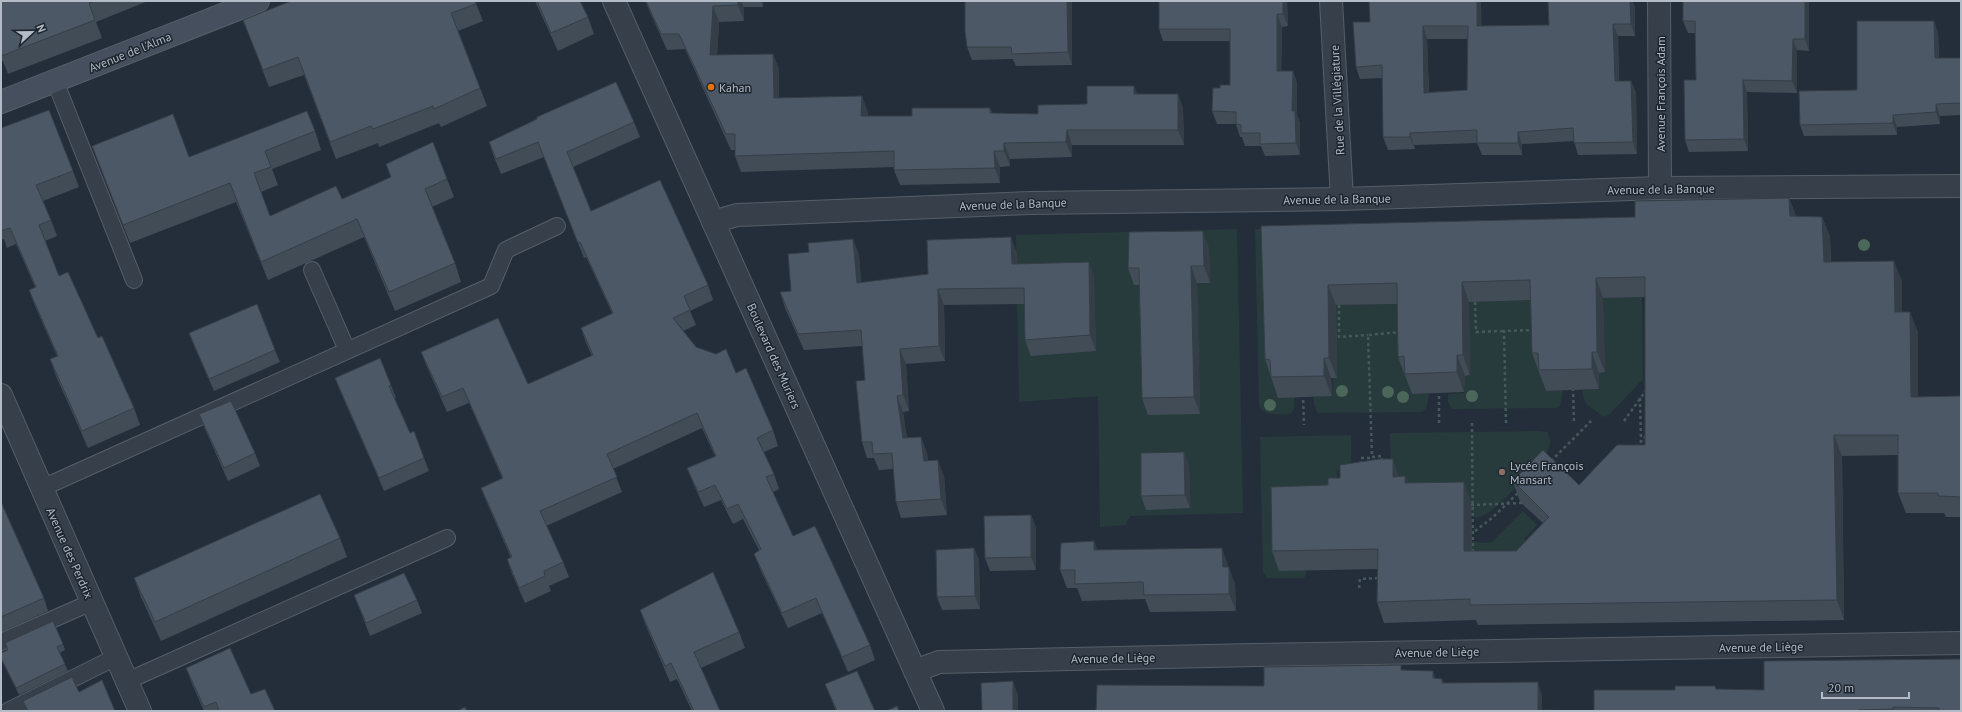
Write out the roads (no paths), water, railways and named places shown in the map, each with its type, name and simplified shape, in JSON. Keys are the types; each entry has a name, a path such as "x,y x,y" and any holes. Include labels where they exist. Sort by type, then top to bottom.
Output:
{"main road":[{"name":"Avenue de l'Alma","path":"1,102 258,1"}],"street":[{"name":"Boulevard des Muriers","path":"614,1 934,711"},
{"name":"Rue de la Villégiature","path":"1331,1 1342,199"},
{"name":"Avenue François Adam","path":"1659,1 1660,188"},
{"name":"Avenue de la Banque","path":"713,222 737,215 1031,203 1342,199 1660,188 1961,186"},
{"name":"Avenue des Perdrix","path":"1,395 140,711"},
{"name":"Avenue de Liège","path":"915,671 939,662 1961,643"}],"lane":[{"path":"55,81 134,280"},
{"path":"42,488 491,286 506,250 557,226"},
{"path":"312,270 347,350"},
{"path":"127,681 447,538"},
{"path":"1,642 92,602"},
{"path":"8,711 116,657"}],"place":[{"name":"Kahan","path":"711,87"},
{"name":"Lycée François Mansart","path":"1502,472"}]}
